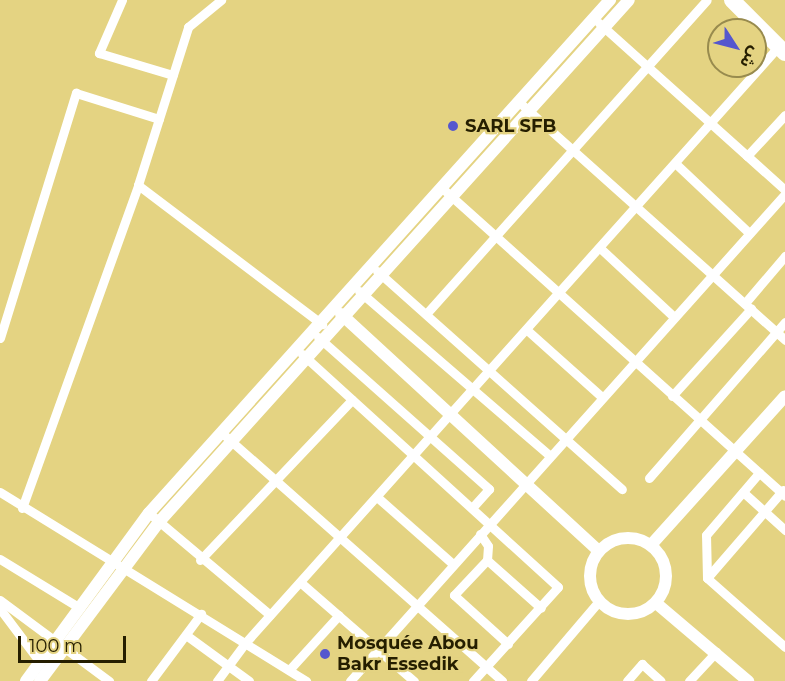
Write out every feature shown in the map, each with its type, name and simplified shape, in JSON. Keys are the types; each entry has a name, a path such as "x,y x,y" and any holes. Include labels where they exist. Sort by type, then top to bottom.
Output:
{"highway":[{"path":"732,0 783,47"},
{"path":"744,0 783,47"}],"street":[{"path":"122,0 99,53 173,75"},
{"path":"22,508 138,185 188,27 221,0"},
{"path":"30,681 60,644 149,513 318,329 610,0"},
{"path":"30,681 40,662 60,644 81,608 116,562 159,522 325,343 628,0"},
{"path":"426,314 494,235 707,0"},
{"path":"350,681 785,192 594,19"},
{"path":"217,681 246,642 270,615 452,415 711,123 783,47"},
{"path":"0,338 76,93 159,119"},
{"path":"519,102 713,273 785,340"},
{"path":"747,156 785,115"},
{"path":"675,163 749,233"},
{"path":"138,185 318,329 325,343 489,489 472,508"},
{"path":"442,188 672,396 759,473 784,492 707,578"},
{"path":"600,248 674,316"},
{"path":"672,396 748,306 785,256"},
{"path":"373,267 622,489"},
{"path":"355,287 549,456"},
{"path":"335,309 526,482 598,551"},
{"path":"649,478 785,322"},
{"path":"527,330 602,397"},
{"path":"298,351 555,582 557,591 473,681"},
{"path":"651,545 785,396"},
{"path":"201,560 352,400"},
{"path":"222,433 278,479 502,681"},
{"path":"759,473 706,535 707,578 785,648"},
{"path":"0,492 22,508 116,562 306,681"},
{"path":"743,492 785,530"},
{"path":"377,497 453,564"},
{"path":"149,513 201,560 270,615"},
{"path":"480,534 488,546 487,560 454,596 508,644"},
{"path":"624,537 651,545 663,559 666,577 656,603 632,614 614,612 599,601 589,576 598,551 624,537"},
{"path":"487,560 541,608"},
{"path":"3,564 81,608"},
{"path":"300,582 414,681"},
{"path":"0,600 109,681"},
{"path":"531,681 599,601"},
{"path":"656,603 748,681"},
{"path":"0,609 40,662"},
{"path":"154,680 201,614"},
{"path":"288,670 339,615"},
{"path":"186,635 249,681"},
{"path":"689,681 716,652"},
{"path":"627,681 642,664 661,681"}],"place":[{"name":"SARL SFB","path":"453,126"},
{"name":"Mosquée Abou Bakr Essedik","path":"325,654"}]}
